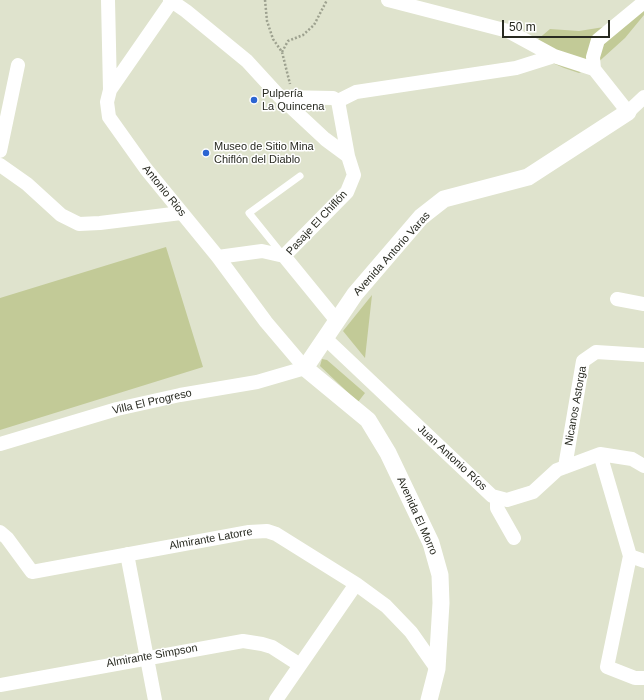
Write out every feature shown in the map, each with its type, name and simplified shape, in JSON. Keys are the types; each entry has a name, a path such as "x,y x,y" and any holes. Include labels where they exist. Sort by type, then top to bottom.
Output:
{"street":[{"path":"108,0 110,90"},
{"path":"388,0 404,1 508,31 554,56 594,69"},
{"path":"170,1 186,11 247,62 280,97 325,139 348,156"},
{"name":"Antonio Rios","path":"170,1 110,90 107,102 109,117 120,134 181,213 218,257 266,322 305,368"},
{"path":"644,2 598,40 593,57 594,69 628,112 644,97"},
{"path":"280,97 333,98 338,101 356,92 516,68 554,56"},
{"path":"0,151 18,65"},
{"name":"Pasaje El Chiflón","path":"337,321 284,256 347,192 354,175 348,156 338,101"},
{"name":"Avenida Antorio Varas","path":"305,368 355,294 416,222 444,199 528,177 628,112"},
{"path":"0,165 27,184 62,215 78,224 100,223 181,213"},
{"path":"218,257 262,252 284,256"},
{"path":"617,299 644,304"},
{"name":"Juan Antonio Ríos","path":"325,338 492,496 507,500 533,492 558,470 600,454 632,459 644,466"},
{"name":"Nicanos Astorga","path":"565,467 583,361 596,352 644,355"},
{"name":"Villa El Progreso","path":"0,444 117,409 180,395 257,382 305,368"},
{"name":"Avenida El Morro","path":"305,368 368,420 388,453 431,543 439,566 441,584 440,633 436,669 429,700"},
{"path":"600,454 630,556 607,667 635,678 644,678"},
{"path":"497,498 496,508 514,538"},
{"name":"Almirante Latorre","path":"0,532 8,538 32,572 249,532 267,531 285,538 356,584 386,606 404,624 436,669"},
{"path":"127,554 155,700"},
{"path":"630,556 644,561"},
{"path":"276,700 356,584"},
{"name":"Almirante Simpson","path":"0,685 147,657 248,641 272,648 300,665"}],"lane":[{"path":"284,256 249,213 300,176"}],"path":[{"path":"265,0 273,40 282,52 286,72 292,90"},
{"path":"282,52 288,41 303,35 314,25 327,0"}],"green space":[{"path":"644,8 644,15 625,38 594,66 579,73 539,57 530,46 550,29 579,31 604,27"},
{"path":"166,247 203,367 0,430 0,298"},
{"path":"372,295 365,358 343,331"},
{"path":"322,359 327,360 365,393 358,402 320,366"}],"place":[{"name":"Pulpería La Quincena","path":"254,100"},
{"name":"Museo de Sitio Mina Chiflón del Diablo","path":"206,153"}]}
